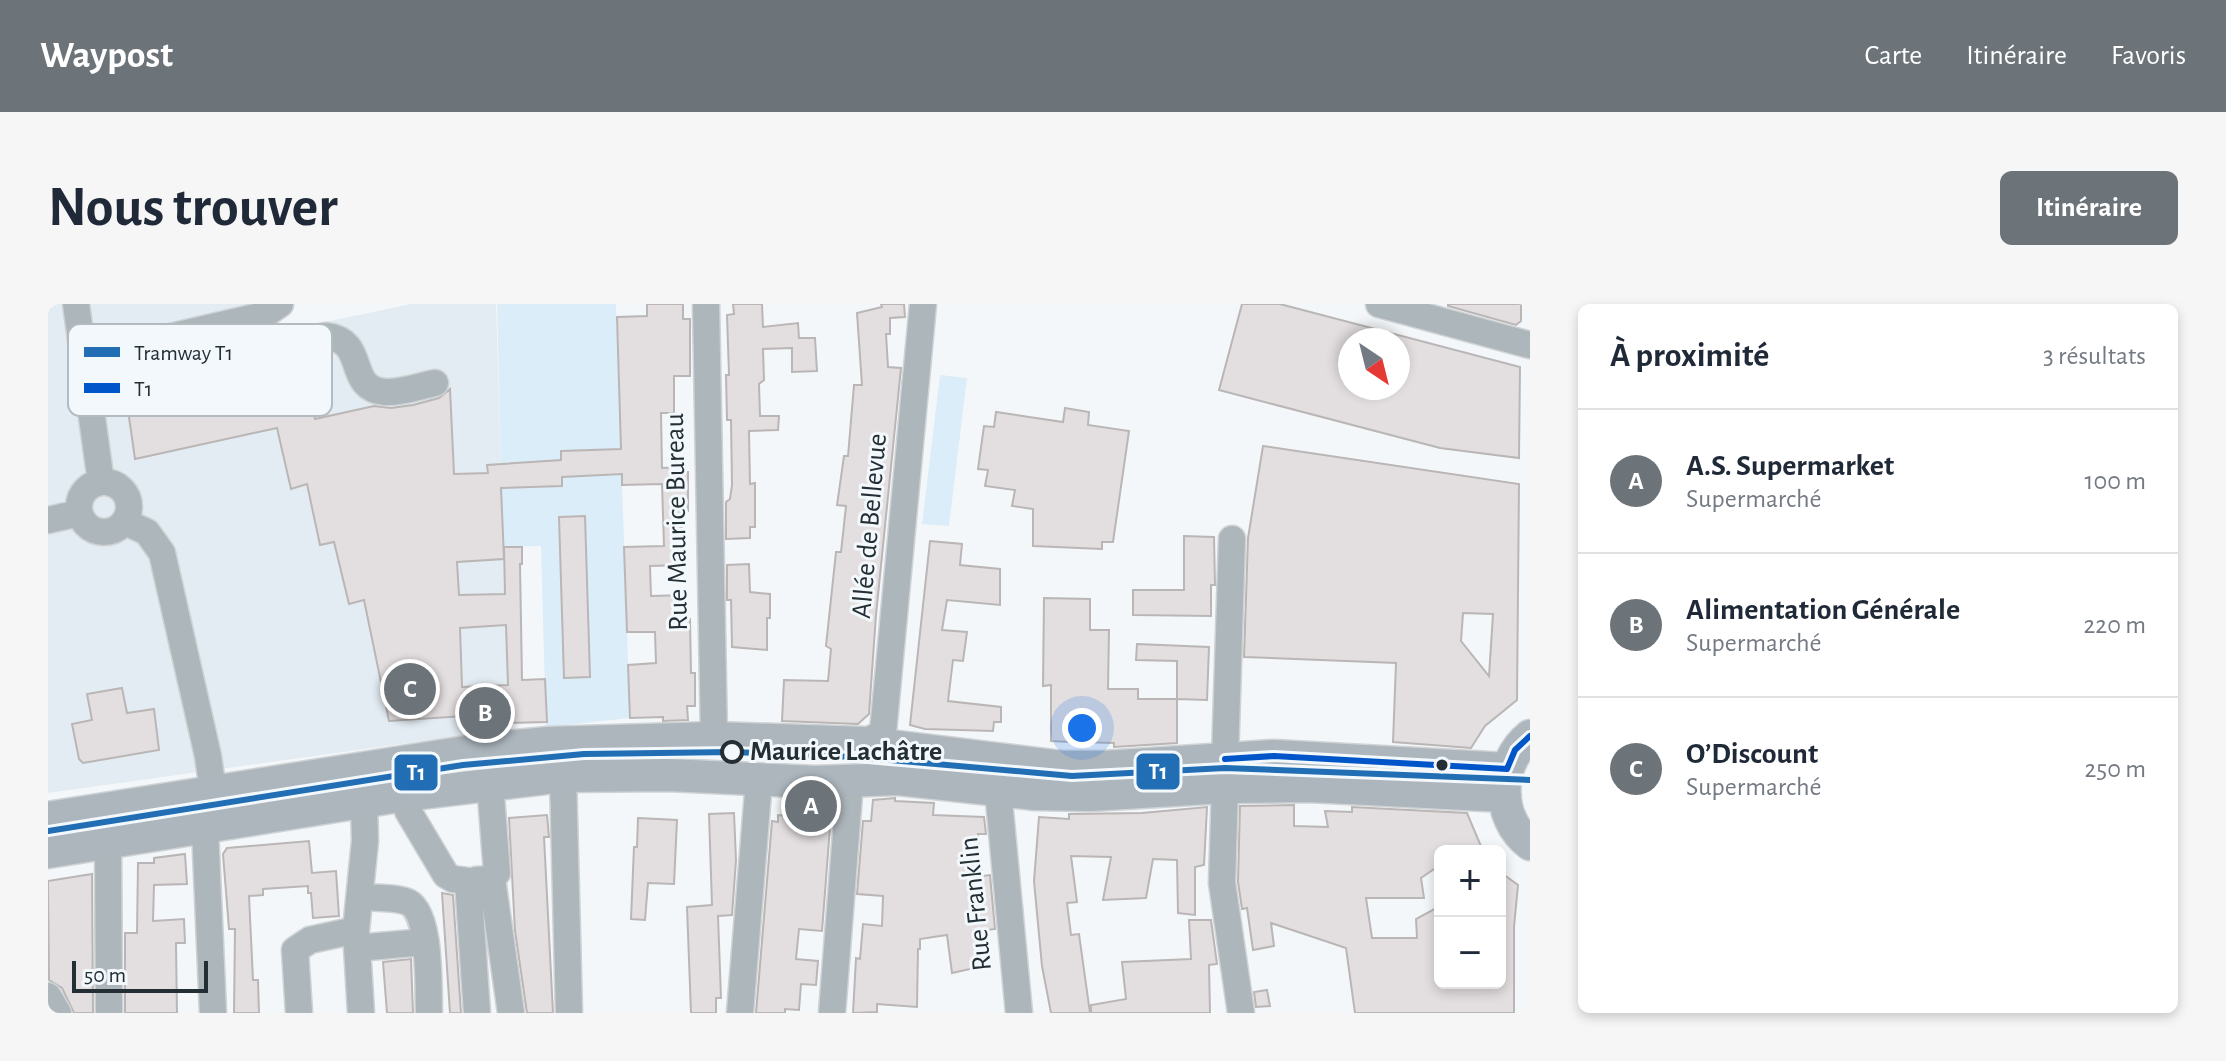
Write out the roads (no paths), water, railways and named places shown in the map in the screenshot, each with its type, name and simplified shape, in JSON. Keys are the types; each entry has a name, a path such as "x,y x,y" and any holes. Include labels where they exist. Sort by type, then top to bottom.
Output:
{"main road":[{"path":"1530,736 1515,750 1506,782 1506,811 1513,828 1530,844"},
{"path":"48,818 485,749 548,743 714,738 865,743 1062,767 1225,773"},
{"path":"850,782 856,757 865,743"},
{"path":"48,852 364,801 563,776 669,775 850,782 898,779 1035,794 1090,795 1225,773 1274,756 1506,782"}],"street":[{"path":"76,304 79,324"},
{"path":"225,324 264,315 280,304"},
{"name":"Rue Maurice Bureau","path":"706,304 714,738"},
{"name":"Allée de Bellevue","path":"865,743 883,732 923,304"},
{"path":"1379,304 1530,345"},
{"path":"332,337 341,338 350,347 362,380 368,386 385,392 435,383"},
{"path":"92,416 101,482"},
{"path":"101,482 117,485 124,491 130,506 125,522 119,528 103,533 88,527 79,513 81,496 86,489 101,482"},
{"path":"48,520 79,513"},
{"path":"125,522 147,532 162,553 208,756 213,791"},
{"path":"1232,539 1222,883 1241,1013"},
{"path":"563,776 569,1013"},
{"path":"740,1013 759,780"},
{"path":"832,1013 850,782"},
{"path":"405,795 408,811 446,875 453,879 480,880 497,873 490,783"},
{"name":"Rue Franklin","path":"998,790 1019,1013"},
{"path":"361,1013 356,939 365,841 364,801"},
{"path":"205,828 213,1013"},
{"path":"108,844 109,1013"},
{"path":"477,1013 480,880"},
{"path":"480,880 511,1013"},
{"path":"360,897 408,901 419,912 424,926 429,1013"},
{"path":"299,1013 295,950 310,940 425,942"},
{"path":"48,996 58,1013"}],"tram line":[{"name":"T1","path":"48,831 463,765 584,754 732,752 856,757 1072,776 1225,768 1530,780"}],"place":[{"name":"O’Discount","path":"410,689"},
{"name":"Alimentation Générale","path":"485,713"},
{"name":"Maurice Lachâtre","path":"732,752"},
{"name":"A.S. Supermarket","path":"811,806"}]}
